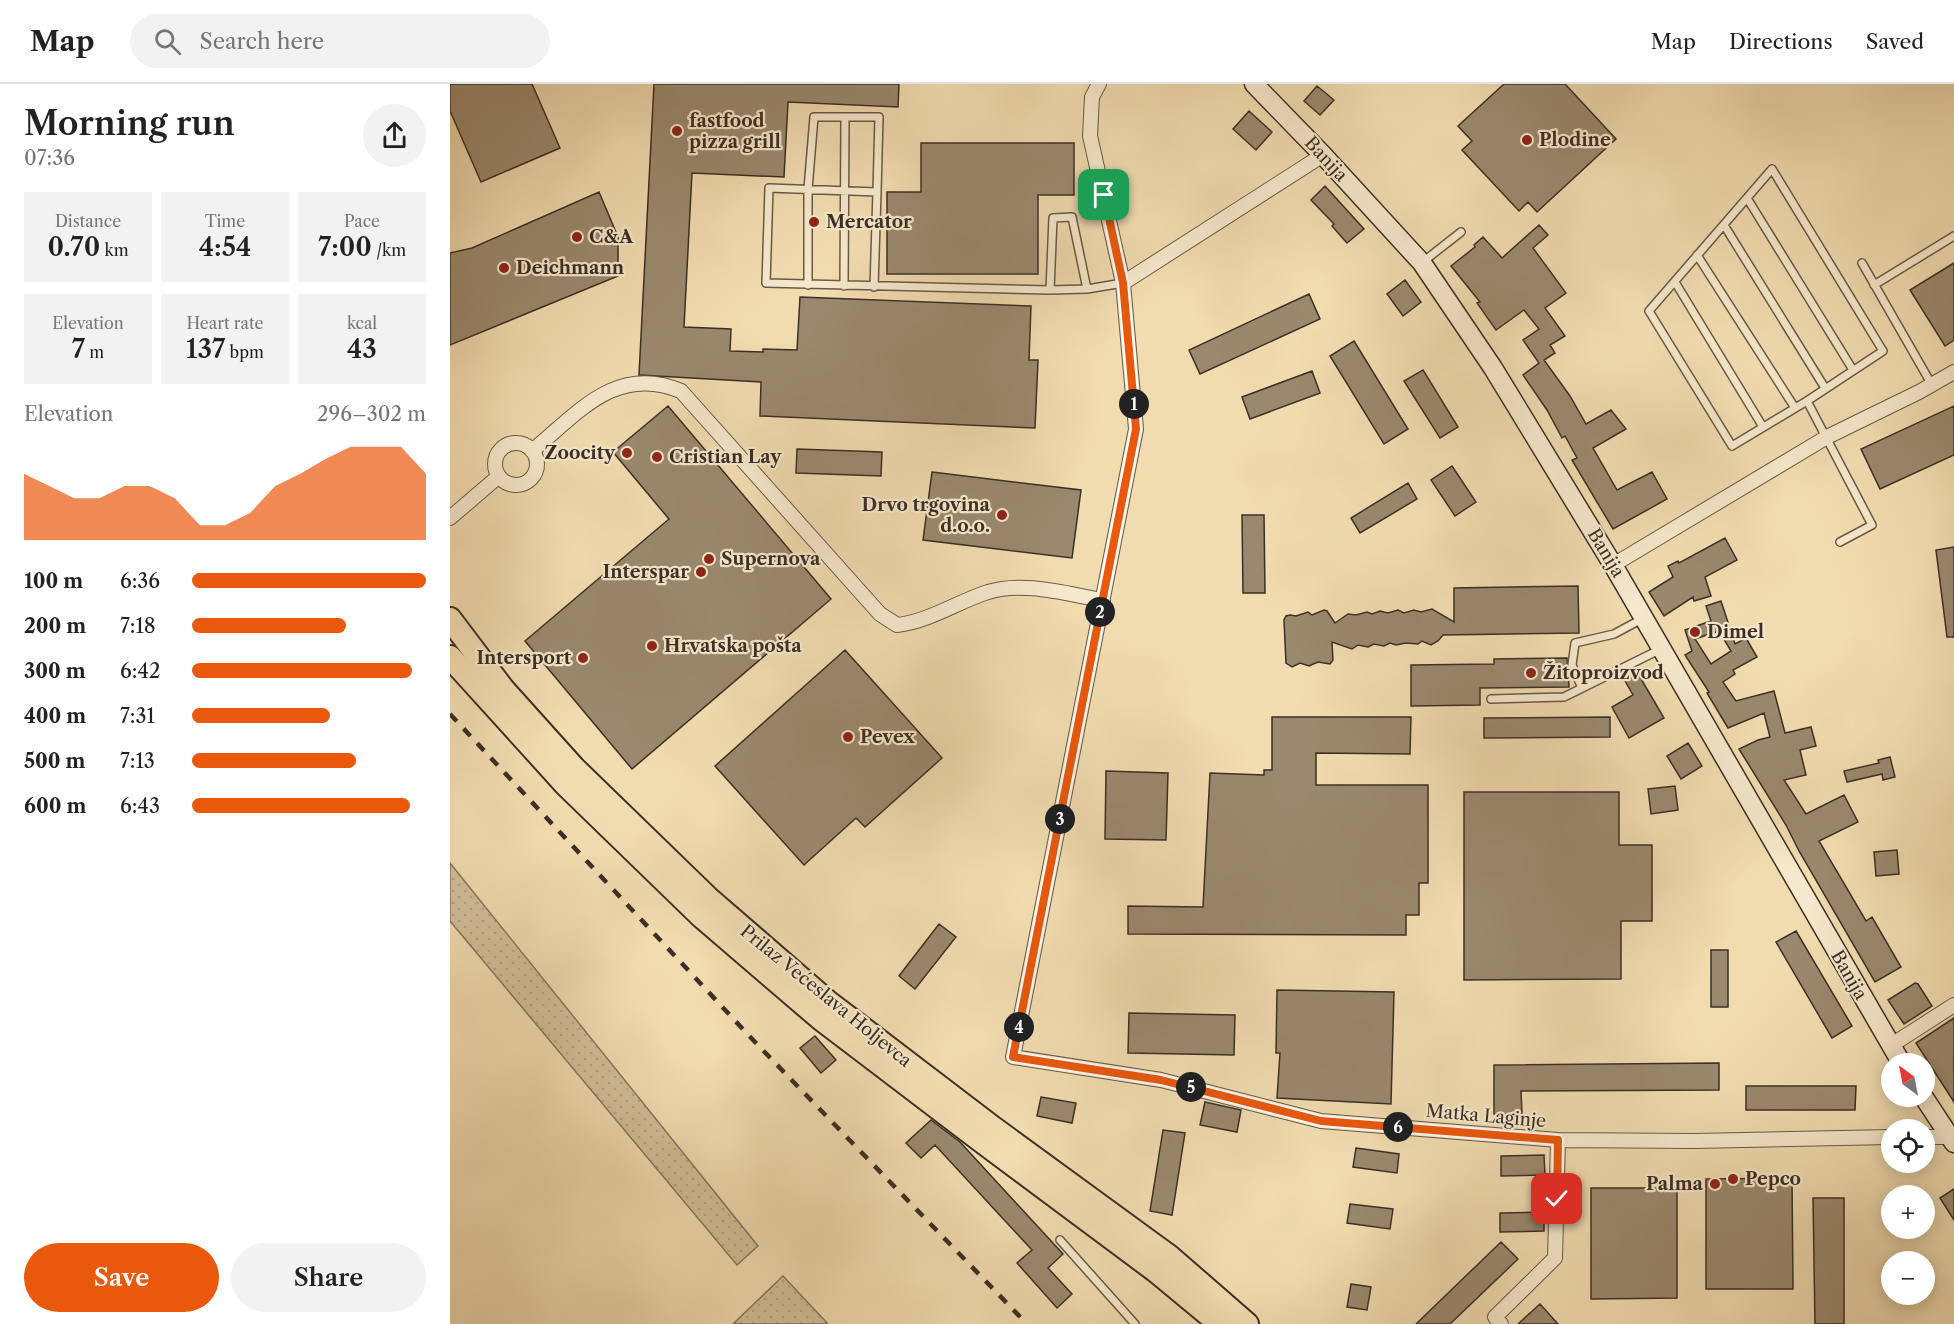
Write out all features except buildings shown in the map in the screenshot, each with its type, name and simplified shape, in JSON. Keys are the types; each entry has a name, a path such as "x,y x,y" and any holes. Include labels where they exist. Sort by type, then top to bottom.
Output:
{"highway":[{"name":"Prilaz Većeslava Holjevca","path":"450,619 503,688 574,768 708,898 828,1002 992,1127 1170,1257 1247,1324"},
{"name":"Prilaz Većeslava Holjevca","path":"450,657 566,785 702,917 822,1019 1147,1264 1212,1320"}],"main road":[{"name":"Banija","path":"1254,84 1422,263 1493,368 1644,617 1895,1053"},
{"path":"1930,1107 1952,1140"}],"street":[{"path":"532,451 603,393 628,384 667,385 681,390 880,614 897,626 914,623 988,592 1017,587 1103,600 1136,429 1123,283 1090,135 1092,98 1099,84"},
{"path":"1123,283 1323,155"},
{"path":"1613,565 1827,437 1954,372"},
{"path":"514,443 527,446 532,451 535,456 536,469 529,480 510,484 499,476 496,471 496,459 502,448 514,443"},
{"path":"450,518 499,476"},
{"name":"Matka Laginje","path":"1103,600 1013,1057 1161,1080 1321,1121 1558,1140 1881,1137"},
{"path":"1890,1046 1954,1005"},
{"path":"1935,1138 1952,1140"},
{"path":"1494,1322 1555,1258 1558,1140"}],"lane":[{"path":"808,285 808,189 814,117 879,117 874,287"},
{"path":"843,286 845,117"},
{"path":"1772,169 1883,351 1807,401 1732,446 1649,311 1724,225 1772,169"},
{"path":"877,192 769,188 766,284 1050,290 1123,283"},
{"path":"1747,198 1853,370"},
{"path":"1050,290 1053,218 1062,217 1072,217 1087,288"},
{"path":"1724,225 1825,388"},
{"path":"1422,263 1461,232"},
{"path":"1874,285 1954,236"},
{"path":"1697,255 1795,408"},
{"path":"1862,264 1932,385"},
{"path":"1675,282 1763,427"},
{"path":"1807,401 1872,525 1840,542"},
{"path":"1582,688 1572,665 1575,643 1614,634 1644,617"},
{"path":"1491,699 1564,697 1662,649"},
{"path":"1060,1240 1135,1324"}],"shaded area":[{"path":"450,863 758,1246 737,1265 450,921"},
{"path":"783,1276 828,1324 733,1324"}],"railway":[{"path":"450,714 754,1041 1027,1324"}],"place":[{"name":"fastfood pizza grill","path":"677,131"},
{"name":"Plodine","path":"1527,140"},
{"name":"Mercator","path":"814,222"},
{"name":"C&A","path":"577,237"},
{"name":"Deichmann","path":"504,268"},
{"name":"Zoocity","path":"627,453"},
{"name":"Cristian Lay","path":"657,457"},
{"name":"Drvo trgovina d.o.o.","path":"1002,515"},
{"name":"Supernova","path":"709,559"},
{"name":"Interspar","path":"701,572"},
{"name":"Dimel","path":"1695,632"},
{"name":"Hrvatska pošta","path":"652,646"},
{"name":"Intersport","path":"583,658"},
{"name":"Žitoproizvod","path":"1531,673"},
{"name":"Pevex","path":"848,737"},
{"name":"Pepco","path":"1733,1179"},
{"name":"Palma","path":"1715,1184"}],"route":[{"path":"1104,195 1123,283 1136,429 1013,1057 1161,1080 1321,1121 1558,1140 1557,1199"}]}
